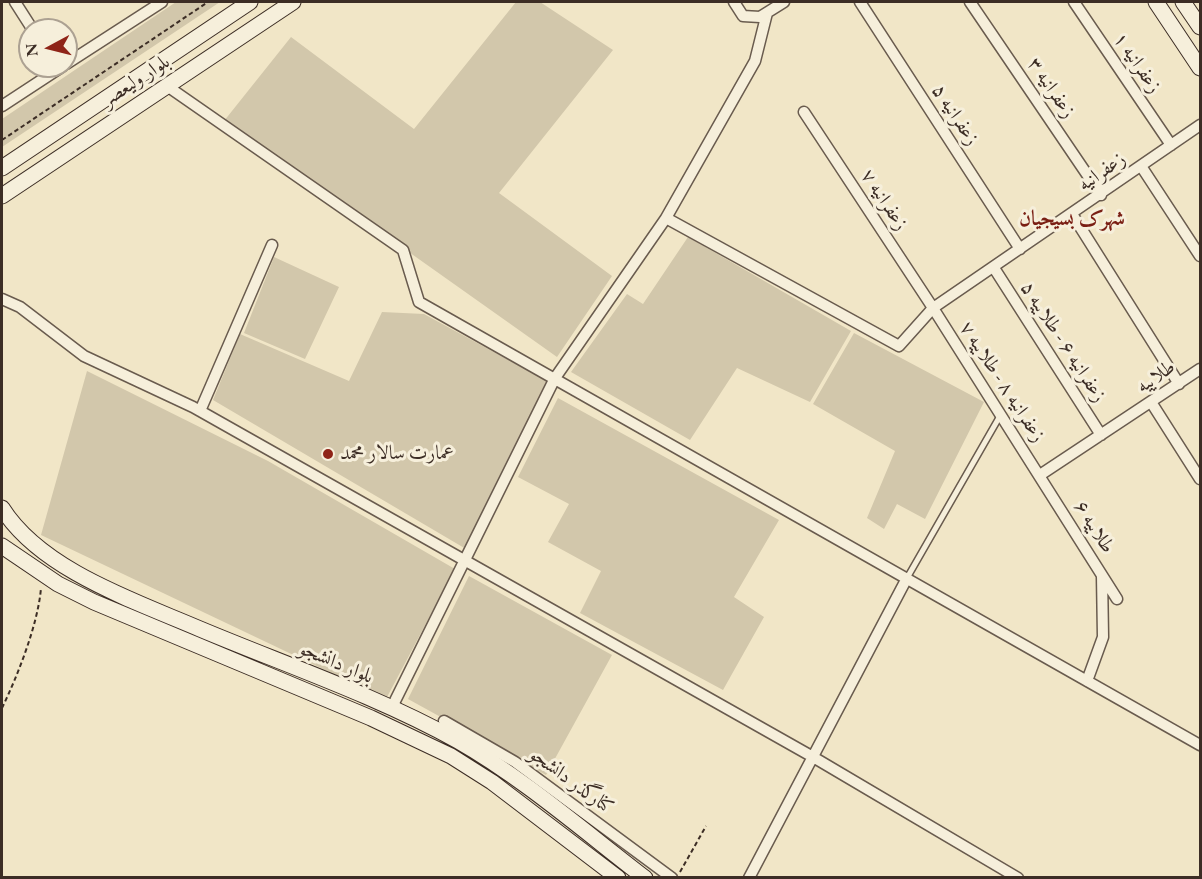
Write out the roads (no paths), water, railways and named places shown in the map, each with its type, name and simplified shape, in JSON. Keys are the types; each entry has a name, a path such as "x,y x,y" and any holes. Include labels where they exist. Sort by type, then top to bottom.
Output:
{"main road":[{"name":"بلوار ولیعصر","path":"2,168 250,2"},
{"name":"بلوار ولیعصر","path":"2,196 293,2"},
{"path":"1156,2 1200,68"},
{"path":"1183,2 1200,27"},
{"name":"بلوار دانشجو","path":"2,508 38,548 97,583 391,709 459,742 645,878"},
{"name":"بلوار دانشجو","path":"2,546 41,573 111,610 380,722 452,756 492,782 618,878"}],"street":[{"path":"15,2 25,18"},
{"path":"78,54 146,6 162,2"},
{"path":"734,2 743,16 755,18 784,2"},
{"name":"زعفرانیه ۵","path":"860,2 1020,249"},
{"name":"زعفرانیه ۳","path":"970,2 1101,195"},
{"name":"زعفرانیه ۱","path":"1074,2 1171,146"},
{"path":"391,709 555,378 666,218 756,61 767,13"},
{"path":"2,106 43,78"},
{"path":"167,86 403,250 418,302 1200,744"},
{"name":"زعفرانیه ۷","path":"804,112 933,308"},
{"name":"زعفرانیه","path":"666,218 899,346 933,308 1200,125"},
{"path":"1141,166 1200,256"},
{"path":"1072,214 1179,384"},
{"path":"200,411 272,245"},
{"name":"زعفرانیه ۶ - طلاییه ۵","path":"994,268 1101,435"},
{"path":"2,298 20,307 84,356 200,411 813,757 1018,878"},
{"name":"زعفرانیه ۸ - طلاییه ۷","path":"933,308 1040,475"},
{"name":"طلاییه","path":"1040,475 1200,369"},
{"path":"1151,402 1200,479"},
{"name":"طلاییه ۶","path":"1040,475 1117,599"},
{"path":"1087,681 1103,637 1102,575"},
{"path":"749,878 907,578"},
{"name":"کنارگذر دانشجو","path":"444,721 515,762 672,878"}],"lane":[{"path":"907,578 1001,414"}],"place":[{"name":"عمارت سالار محمد","path":"328,454"}],"district":[{"name":"شهرک بسیجیان","path":"1072,219"}]}
